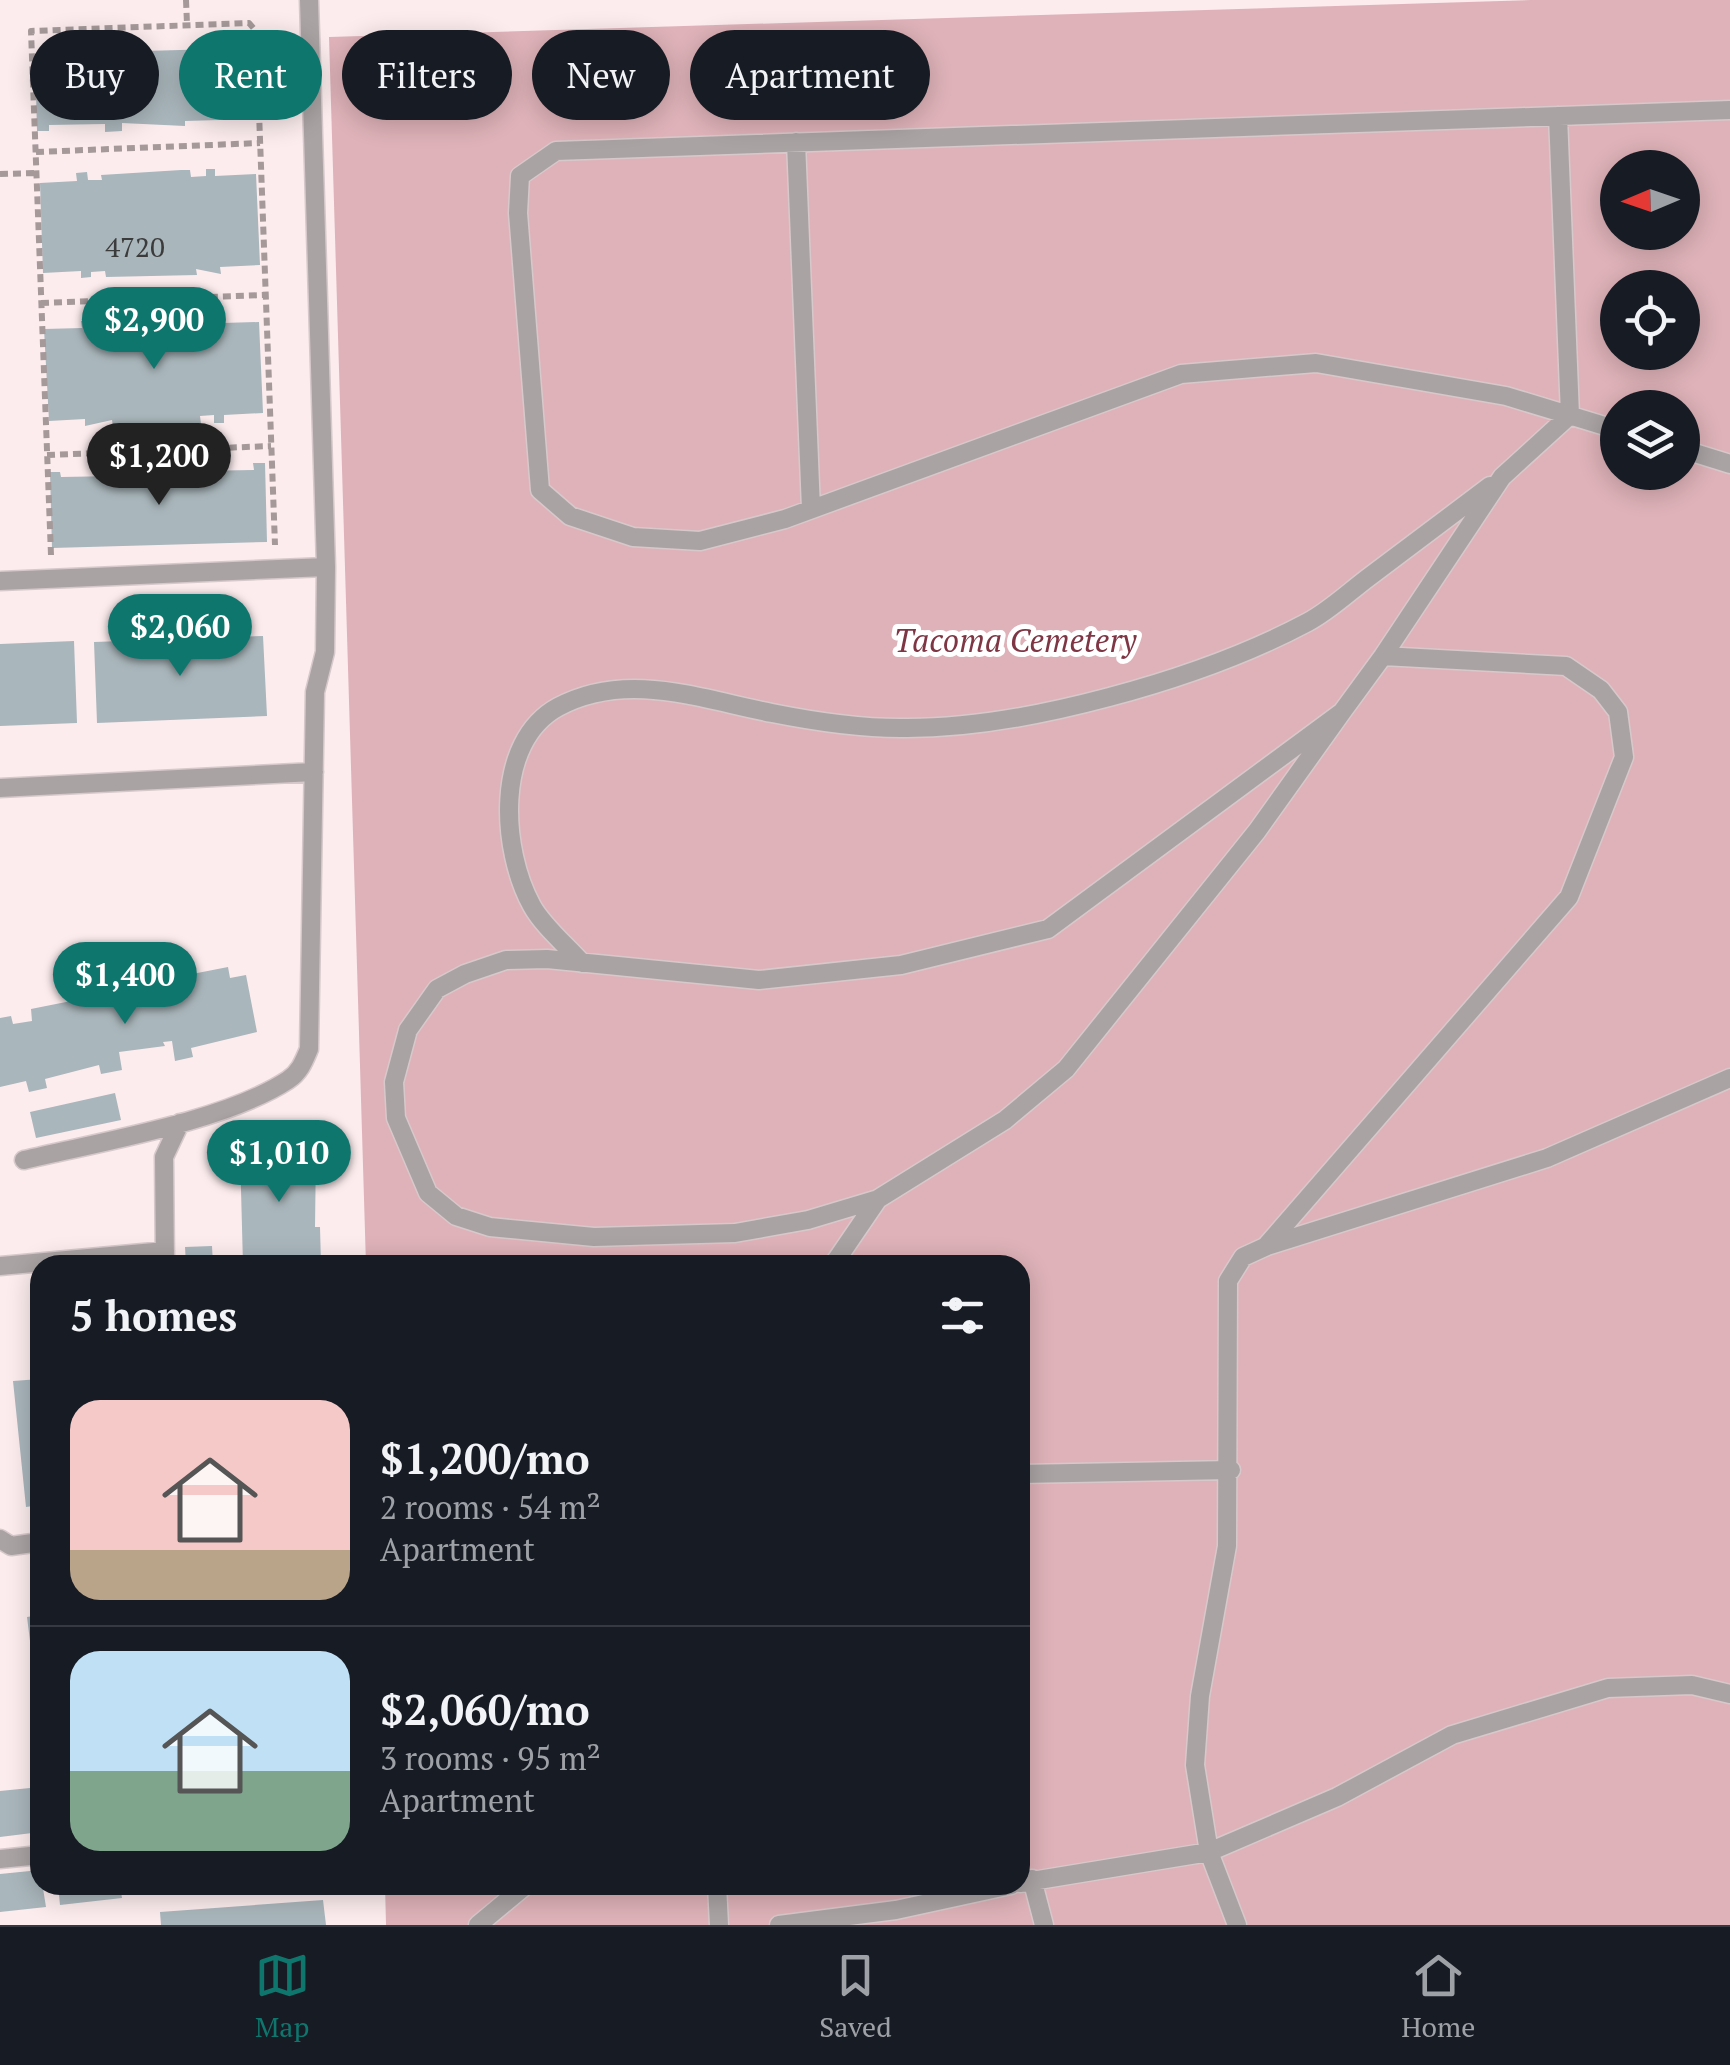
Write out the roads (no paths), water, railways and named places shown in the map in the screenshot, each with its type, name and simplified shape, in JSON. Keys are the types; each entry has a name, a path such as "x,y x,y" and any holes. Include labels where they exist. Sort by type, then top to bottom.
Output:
{"lane":[{"path":"24,1160 180,1123 289,1079 302,1067 309,1049 315,692 325,652 326,567 309,0"},
{"path":"1600,425 1506,396 1316,363 1181,374 811,509 700,541 633,537 570,516 540,490 518,213 520,176 556,150 1730,110"},
{"path":"1558,116 1570,416"},
{"path":"796,142 811,509"},
{"path":"582,963 532,906 509,834 507,802 518,759 534,724 555,708 589,692 653,687 776,714 897,728 978,724 1124,691 1254,648 1312,620 1502,477 1570,416"},
{"path":"1700,455 1730,464"},
{"path":"1342,712 1048,929 901,965 759,980 506,960 465,974 437,989 408,1030 394,1082 396,1118 428,1193 456,1216 490,1227 594,1237 735,1233 808,1220 878,1198 1005,1120 1066,1069 1257,831 1383,656 1502,477"},
{"path":"0,581 326,567"},
{"path":"1267,1246 1569,897 1624,757 1618,712 1601,690 1566,666 1383,656"},
{"path":"0,788 314,772"},
{"path":"1237,1925 1209,1852 1195,1765 1200,1696 1227,1546 1231,1470 1228,1280 1243,1257 1267,1246 1547,1158 1730,1078"},
{"path":"165,1255 164,1157 180,1123"},
{"path":"840,1255 878,1198"},
{"path":"0,1266 30,1264"},
{"path":"1030,1474 1231,1470"},
{"path":"0,1539 11,1546 30,1543"},
{"path":"1030,1880 1209,1852 1337,1797 1452,1735 1608,1688 1692,1684 1730,1694"},
{"path":"0,1859 30,1856"},
{"path":"1030,1891 1044,1925"},
{"path":"478,1925 514,1895"},
{"path":"718,1895 718,1925"},
{"path":"778,1925 896,1910 965,1895"}],"park label":[{"name":"Tacoma Cemetery","path":"1015,640"}]}
